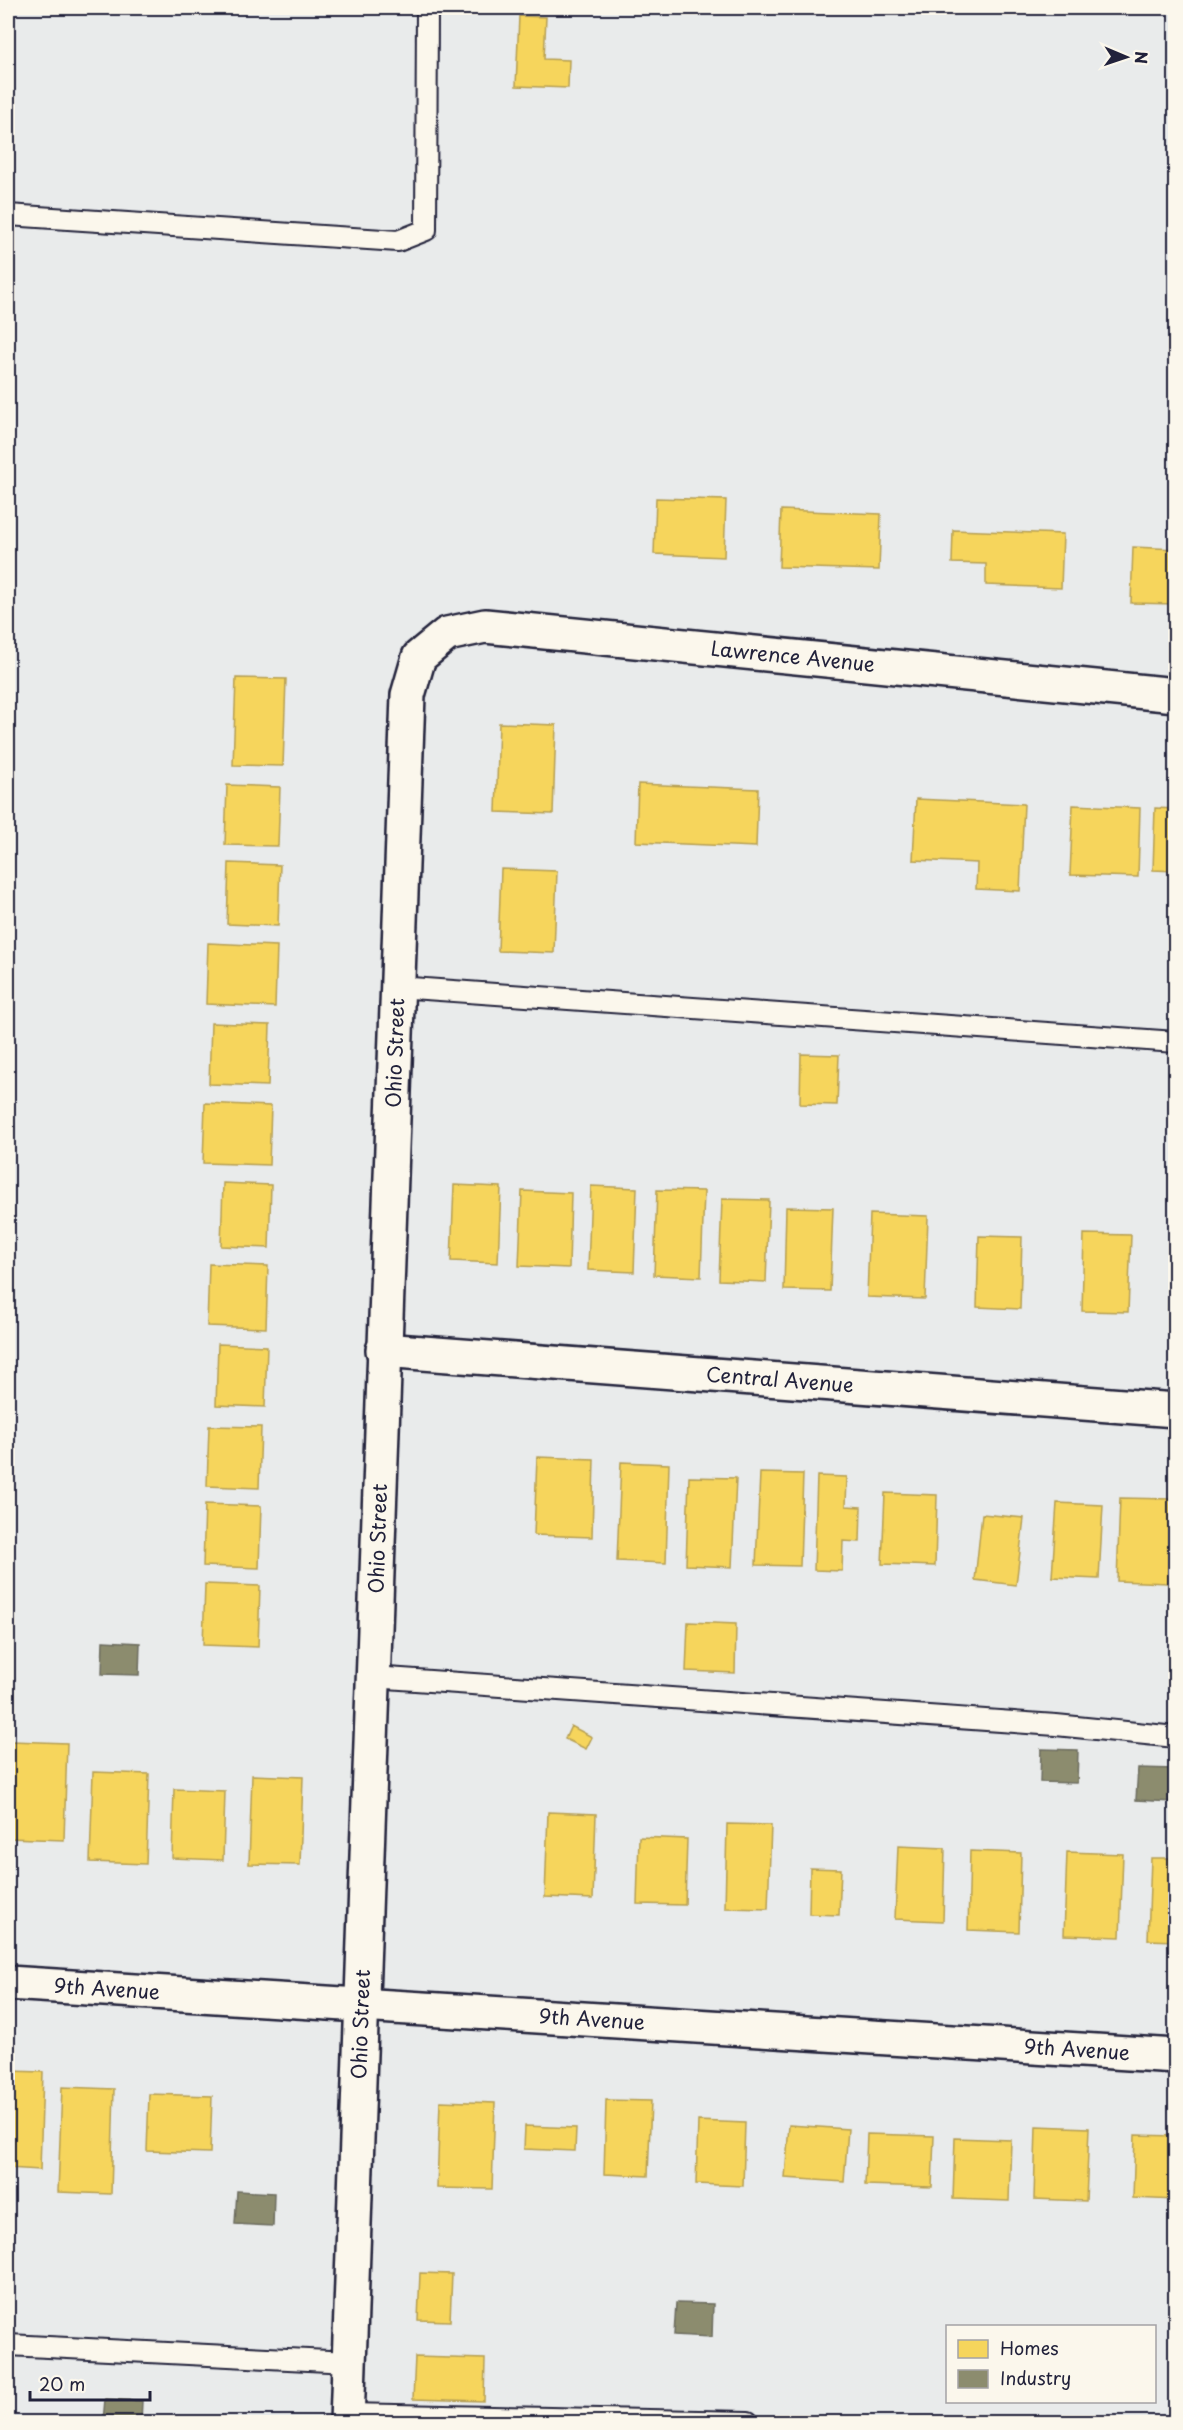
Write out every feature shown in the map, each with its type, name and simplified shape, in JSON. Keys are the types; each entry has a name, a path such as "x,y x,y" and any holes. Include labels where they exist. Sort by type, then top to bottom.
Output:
{"street":[{"name":"Lawrence Avenue","path":"419,657 447,634 485,626 1176,695"},
{"name":"Ohio Street","path":"347,2418 363,2006 383,1350 408,695 419,657"},
{"name":"Central Avenue","path":"383,1350 1176,1410"},
{"name":"9th Avenue","path":"8,1983 1176,2056"}],"lane":[{"path":"8,215 398,241 426,230 427,8"},
{"path":"397,987 1176,1042"},
{"path":"373,1677 1045,1724 1176,1737"},
{"path":"8,2345 349,2362"},
{"path":"347,2418 748,2422"}],"building: Homes":[{"path":"519,16 546,17 544,59 569,60 568,88 516,86"},
{"path":"656,498 726,500 724,557 654,554"},
{"path":"781,510 881,514 879,570 779,567"},
{"path":"953,530 1063,534 1061,588 986,585 986,564 952,563"},
{"path":"1133,547 1176,549 1176,604 1131,603"},
{"path":"236,678 286,679 283,766 233,765"},
{"path":"499,723 556,725 553,814 496,812"},
{"path":"638,784 758,789 756,847 636,842"},
{"path":"227,785 280,787 278,846 225,845"},
{"path":"916,799 1024,804 1020,891 976,889 977,863 913,860"},
{"path":"1073,805 1140,808 1138,877 1070,875"},
{"path":"1155,808 1176,809 1176,871 1153,870"},
{"path":"229,863 280,865 278,926 227,924"},
{"path":"501,869 557,871 554,953 498,951"},
{"path":"208,943 277,946 275,1007 206,1004"},
{"path":"211,1023 270,1025 268,1086 209,1084"},
{"path":"801,1054 839,1055 837,1105 800,1104"},
{"path":"205,1103 271,1106 269,1165 203,1163"},
{"path":"223,1183 271,1185 269,1248 221,1246"},
{"path":"454,1185 501,1187 498,1263 451,1261"},
{"path":"591,1186 637,1188 634,1272 588,1270"},
{"path":"657,1190 704,1191 701,1277 654,1275"},
{"path":"522,1191 571,1193 569,1268 519,1266"},
{"path":"722,1199 769,1200 766,1282 719,1280"},
{"path":"786,1207 833,1208 830,1291 784,1290"},
{"path":"870,1214 928,1216 925,1299 867,1297"},
{"path":"1171,1231 1176,1231 1176,1310 1168,1310"},
{"path":"1084,1234 1131,1235 1128,1312 1082,1311"},
{"path":"979,1236 1022,1237 1020,1309 977,1307"},
{"path":"209,1264 268,1266 266,1328 207,1326"},
{"path":"218,1344 267,1346 265,1407 216,1405"},
{"path":"209,1426 261,1427 259,1488 207,1486"},
{"path":"537,1457 594,1459 592,1537 534,1535"},
{"path":"621,1462 669,1464 666,1563 617,1561"},
{"path":"760,1473 803,1474 800,1566 756,1565"},
{"path":"817,1476 847,1477 846,1506 861,1507 860,1542 843,1541 842,1571 814,1570"},
{"path":"689,1477 736,1478 732,1567 686,1565"},
{"path":"885,1493 937,1495 935,1566 882,1564"},
{"path":"1120,1498 1171,1499 1168,1583 1117,1581"},
{"path":"1057,1503 1103,1505 1099,1579 1052,1577"},
{"path":"205,1504 261,1506 259,1568 203,1566"},
{"path":"982,1514 1024,1518 1016,1585 975,1580"},
{"path":"205,1584 260,1586 258,1647 203,1645"},
{"path":"688,1622 736,1624 735,1673 686,1671"},
{"path":"571,1726 592,1737 586,1749 565,1739"},
{"path":"11,1741 67,1743 64,1840 8,1838 8,1755 11,1755"},
{"path":"93,1772 149,1774 146,1864 90,1862"},
{"path":"252,1775 303,1777 300,1865 249,1864"},
{"path":"174,1789 225,1791 223,1860 172,1858"},
{"path":"548,1812 596,1814 593,1899 545,1897"},
{"path":"727,1824 771,1825 768,1909 725,1908"},
{"path":"639,1837 687,1839 685,1905 637,1904"},
{"path":"898,1846 945,1848 943,1921 895,1919"},
{"path":"970,1851 1021,1853 1019,1932 968,1930"},
{"path":"1067,1852 1123,1854 1120,1937 1064,1935"},
{"path":"1151,1858 1176,1858 1176,1941 1148,1940"},
{"path":"810,1868 841,1869 839,1915 809,1914"},
{"path":"8,2071 43,2072 40,2170 8,2168"},
{"path":"62,2087 114,2089 111,2194 58,2192"},
{"path":"149,2094 212,2096 210,2153 147,2151"},
{"path":"606,2100 651,2101 648,2176 604,2174"},
{"path":"440,2101 495,2103 492,2189 437,2188"},
{"path":"698,2121 745,2123 743,2186 696,2184"},
{"path":"789,2125 848,2129 844,2182 785,2178"},
{"path":"525,2126 576,2128 575,2151 524,2149"},
{"path":"1036,2126 1089,2128 1086,2201 1034,2199"},
{"path":"867,2134 934,2136 932,2187 865,2185"},
{"path":"1135,2135 1176,2136 1176,2200 1133,2198"},
{"path":"955,2138 1011,2140 1009,2201 953,2199"},
{"path":"420,2273 452,2274 450,2321 418,2320"},
{"path":"415,2357 485,2359 484,2401 413,2399"}],"building: Industry":[{"path":"103,1641 140,1643 139,1675 102,1674"},
{"path":"1041,1749 1078,1750 1077,1783 1040,1782"},
{"path":"1138,1768 1175,1769 1173,1802 1136,1800"},
{"path":"237,2191 274,2193 273,2226 235,2224"},
{"path":"676,2303 713,2304 712,2337 674,2335"},
{"path":"105,2399 142,2401 141,2422 103,2422"}]}
